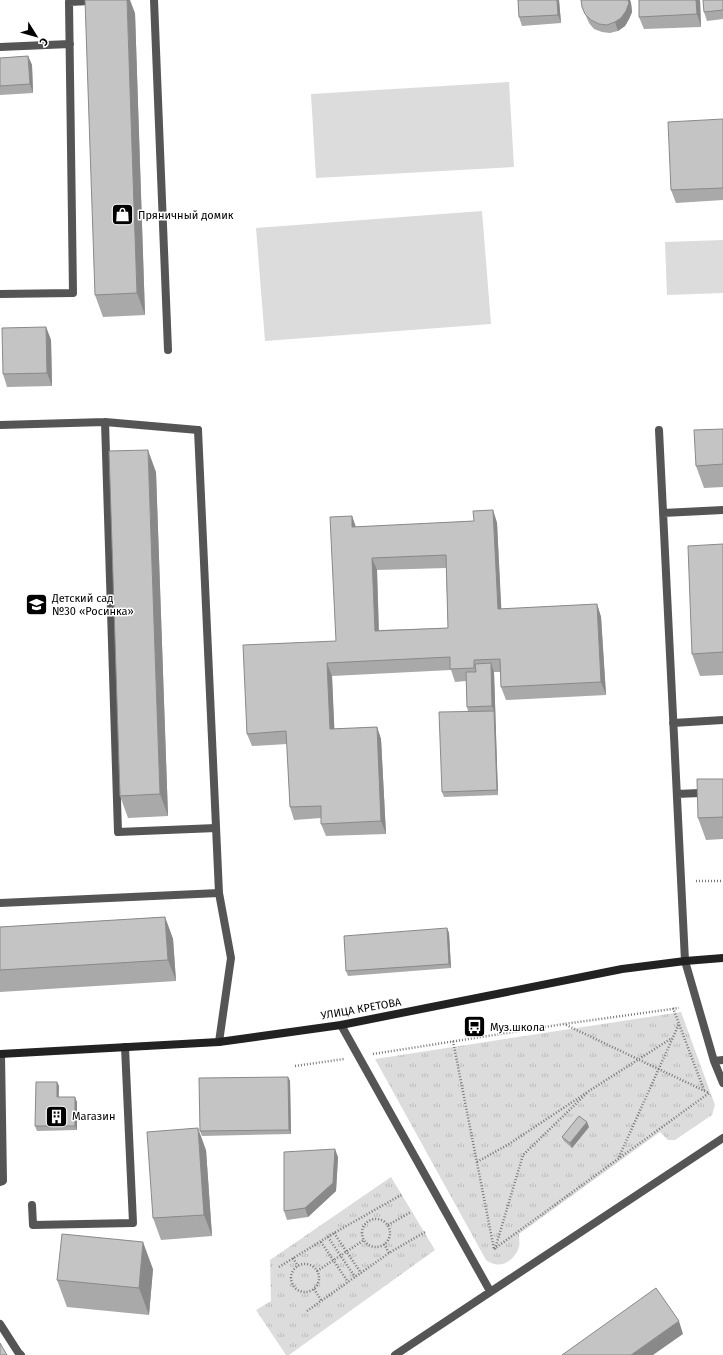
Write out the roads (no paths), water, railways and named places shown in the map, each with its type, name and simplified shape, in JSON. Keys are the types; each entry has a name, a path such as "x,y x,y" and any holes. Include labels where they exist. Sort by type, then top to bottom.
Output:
{"street":[{"path":"0,294 73,293 69,2 110,0"},
{"path":"154,0 168,350"},
{"path":"0,47 70,44"},
{"path":"105,422 118,832 216,828"},
{"path":"0,425 105,422 198,430 215,776 219,893 231,958 219,1042"},
{"path":"659,430 685,961 714,1061 723,1083"},
{"path":"663,512 723,510"},
{"path":"673,723 723,720"},
{"path":"677,794 723,792"},
{"path":"0,903 219,893"},
{"name":"УЛИЦА КРЕТОВА","path":"1,1054 219,1042 341,1025 622,969 723,958"},
{"path":"341,1025 490,1291"},
{"path":"32,1205 33,1225 133,1223 125,1047"},
{"path":"0,1182 3,1182 1,1054"},
{"path":"714,1061 723,1060"},
{"path":"395,1355 723,1138"},
{"path":"0,1324 21,1355"}],"place":[{"name":"Пряничный домик","path":"123,215"},
{"name":"Детский сад №30 «Росинка»","path":"37,604"},
{"name":"Муз.школа","path":"474,1027"},
{"name":"Магазин","path":"57,1116"}]}
